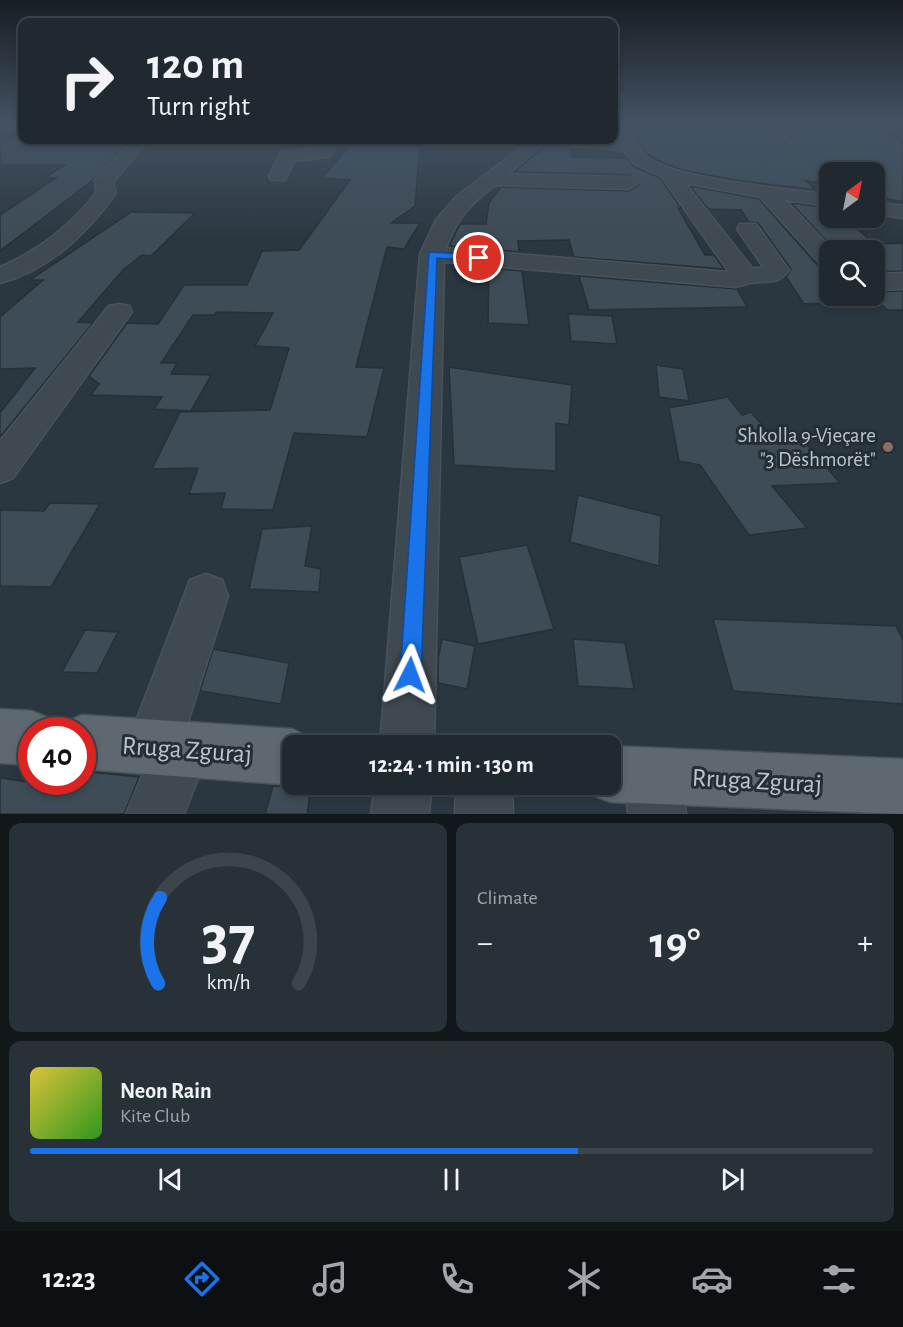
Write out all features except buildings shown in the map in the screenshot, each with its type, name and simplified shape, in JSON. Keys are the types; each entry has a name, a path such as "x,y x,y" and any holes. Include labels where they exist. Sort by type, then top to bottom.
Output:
{"main road":[{"path":"0,736 18,737"},
{"name":"Rruga Zguraj","path":"96,743 282,756"},
{"name":"Rruga Zguraj","path":"640,788 814,799 903,788"}],"street":[{"path":"0,276 18,269 73,231 95,209 106,193 104,181 121,162"},
{"path":"278,176 284,162"},
{"path":"408,735 432,254 447,220 489,179 517,162"},
{"path":"642,162 666,171 819,199"},
{"path":"666,171 741,269 742,275"},
{"path":"489,179 629,183"},
{"path":"765,190 819,249"},
{"path":"885,210 903,212"},
{"path":"432,254 736,280 742,275 770,276 777,270 748,229"},
{"path":"885,281 903,280"},
{"path":"0,468 119,312"},
{"path":"155,814 167,748 206,596"},
{"path":"400,814 403,795"},
{"path":"484,795 484,814"}],"place":[{"name":"Shkolla 9-Vjeçare \"3 Dëshmorët\"","path":"888,447"}],"route":[{"path":"410,675 432,254 479,258"}]}
